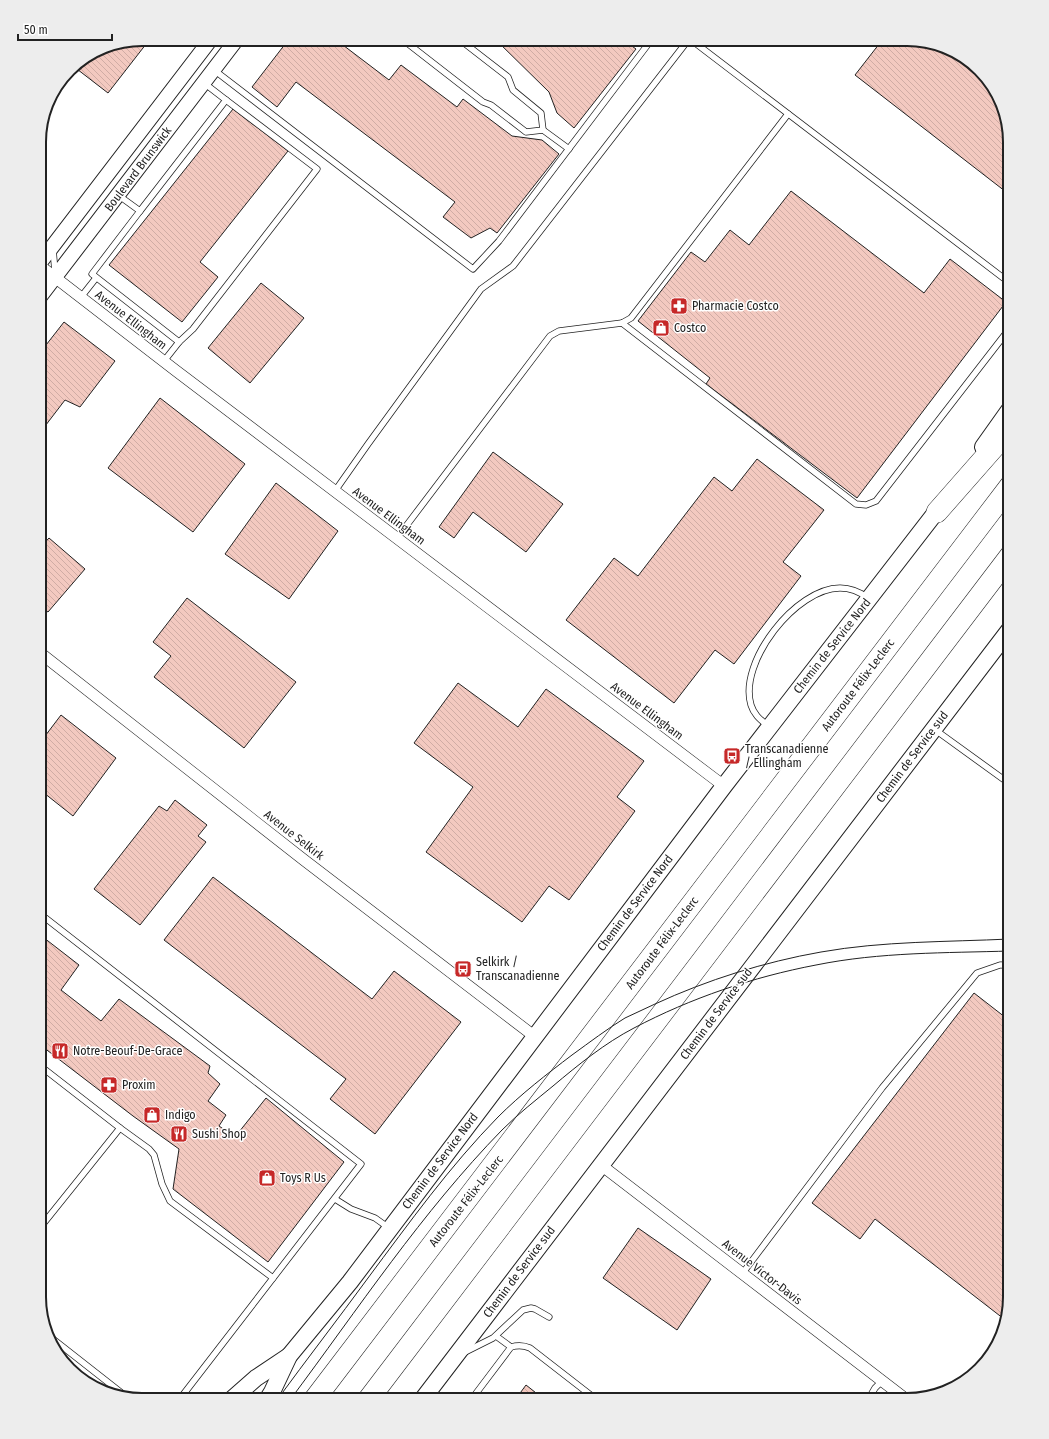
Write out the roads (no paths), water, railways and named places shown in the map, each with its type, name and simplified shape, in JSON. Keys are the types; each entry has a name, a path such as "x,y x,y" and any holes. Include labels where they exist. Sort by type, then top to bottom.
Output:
{"highway":[{"path":"937,512 1003,437"},
{"name":"Autoroute Félix-Leclerc","path":"319,1393 1003,495"},
{"path":"373,1393 1003,565"}],"main road":[{"name":"Chemin de Service Nord","path":"271,1393 289,1356 350,1282 724,786 937,512 1003,419"},
{"name":"Chemin de Service sud","path":"427,1393 1003,638"},
{"path":"239,1393 256,1378 289,1356"}],"street":[{"name":"Boulevard Brunswick","path":"46,256 206,46"},
{"name":"Boulevard Brunswick","path":"46,289 232,46"},
{"name":"Avenue Ellingham","path":"46,270 724,786"},
{"name":"Avenue Selkirk","path":"46,657 304,860 534,1036"},
{"name":"Avenue Victor-Davis","path":"601,1165 898,1393"}],"lane":[{"path":"411,46 483,102 491,105 526,132 543,130 569,149"},
{"path":"468,46 508,77 513,90 541,113 543,130"},
{"path":"213,70 474,269 499,241 647,46"},
{"path":"335,491 481,289 513,266 685,46"},
{"path":"699,46 1003,278"},
{"path":"164,361 179,342 193,329 317,169 204,82"},
{"path":"179,342 92,274 226,100"},
{"path":"397,538 550,336 559,331 622,322 631,318 788,114"},
{"path":"118,194 140,211"},
{"path":"53,247 55,277"},
{"path":"80,297 96,278"},
{"path":"622,322 856,504 866,505 876,501 1003,337"},
{"path":"770,727 752,710 750,693 752,675 756,664 761,652 772,634 786,617 795,609 820,593 841,588 856,590 869,598"},
{"path":"934,729 1003,779"},
{"path":"46,918 361,1164 184,1393"},
{"path":"742,1274 882,1088 977,973 1003,965"},
{"path":"46,1070 120,1128 149,1148 154,1155 162,1184 170,1201 273,1278"},
{"path":"46,1220 120,1128"},
{"path":"335,1199 351,1209 374,1218 390,1228"},
{"path":"455,1356 496,1336 523,1310 531,1308 535,1309 549,1317"},
{"path":"496,1336 511,1347"},
{"path":"57,1342 117,1390"},
{"path":"475,1393 511,1347 519,1345 530,1348 588,1393"},
{"path":"873,1393 882,1381"}],"tram line":[{"path":"282,1393 414,1216 480,1136 498,1117 534,1084 618,1022 695,987 736,973 800,956 844,948 915,942 1003,939"},
{"path":"295,1393 418,1227 473,1161 502,1130 521,1113 582,1062 613,1040 656,1017 700,998 746,982 792,970 840,961 889,955 1003,951"}],"place":[{"name":"Pharmacie Costco","path":"679,306"},
{"name":"Costco","path":"661,328"},
{"name":"Transcanadienne / Ellingham","path":"732,756"},
{"name":"Selkirk / Transcanadienne","path":"463,969"},
{"name":"Notre-Beouf-De-Grace","path":"60,1051"},
{"name":"Proxim","path":"109,1085"},
{"name":"Indigo","path":"152,1115"},
{"name":"Sushi Shop","path":"179,1134"},
{"name":"Toys R Us","path":"267,1178"}]}
